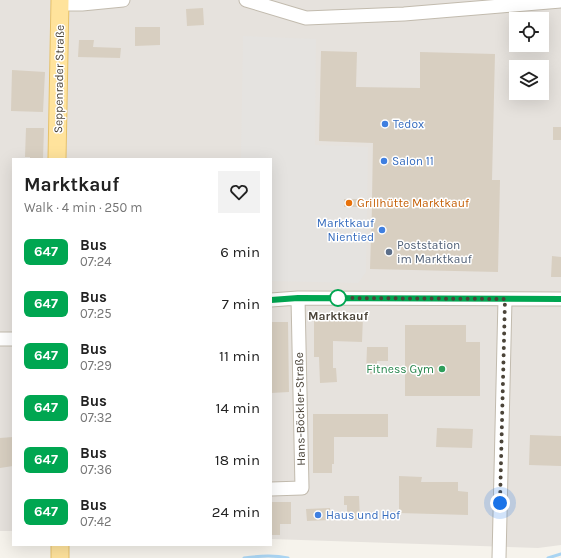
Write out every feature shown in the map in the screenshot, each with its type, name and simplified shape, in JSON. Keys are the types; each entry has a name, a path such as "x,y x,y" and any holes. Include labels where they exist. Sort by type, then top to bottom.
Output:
{"main road":[{"name":"Seppenrader Straße","path":"57,158 60,2"},
{"path":"60,546 60,558"}],"street":[{"path":"60,2 82,4 123,0"},
{"path":"246,0 306,18 397,14 561,1"},
{"path":"272,300 298,298 561,299"},
{"name":"Hans-Böckler-Straße","path":"272,489 302,488 298,298"},
{"path":"499,558 505,299"},
{"path":"0,339 12,339"}],"shaded area":[{"path":"0,0 561,0 561,545 538,548 272,539 272,158 12,158 12,531 0,531"},
{"path":"243,36 316,39 315,145 368,147 366,272 358,283 272,281 272,158 241,158"}],"building":[{"path":"203,8 204,25 187,26 186,9"},
{"path":"135,27 160,27 160,45 135,46"},
{"path":"79,40 94,40 93,47 121,48 120,58 78,57"},
{"path":"321,51 357,52 356,87 420,88 420,52 495,54 492,180 500,180 498,272 370,269 372,207 344,207 344,199 372,199 373,143 319,141"},
{"path":"12,70 45,72 43,112 11,111"},
{"path":"553,127 561,127 561,140 553,140"},
{"path":"26,128 44,128 43,158 25,157"},
{"path":"552,256 561,257 561,277 551,277"},
{"path":"343,315 363,316 362,342 333,341 333,368 336,368 337,382 320,383 319,357 314,357 314,320 343,320"},
{"path":"272,322 288,322 289,392 272,393"},
{"name":"Fitness Gym","path":"405,325 466,325 466,342 480,342 480,396 405,396"},
{"path":"367,347 388,347 388,361 377,361 377,374 366,374"},
{"path":"313,414 388,414 388,437 334,437 334,464 332,464 332,473 313,473"},
{"path":"437,428 473,429 472,448 436,447"},
{"path":"530,435 561,436 561,466 529,465"},
{"path":"12,437 12,466 0,468 0,438"},
{"path":"399,476 422,477 421,482 458,482 458,491 468,492 468,515 399,513"},
{"path":"344,496 359,496 360,520 347,520 347,505 344,505"},
{"path":"272,502 291,502 291,524 280,524 280,535 272,535"},
{"name":"Haus und Hof","path":"330,508 330,520 307,521 306,509"}],"waterway":[{"path":"548,558 561,554"},
{"path":"244,558 266,556 288,558"}],"bus line":[{"name":"647","path":"272,300 298,298 561,299"}],"place":[{"name":"Tedox","path":"385,124"},
{"name":"Salon 11","path":"384,161"},
{"name":"Grillhütte Marktkauf","path":"349,203"},
{"name":"Marktkauf Nientied","path":"382,230"},
{"name":"Poststation im Marktkauf","path":"389,252"},
{"name":"Marktkauf","path":"338,298"},
{"name":"Fitness Gym","path":"442,369"},
{"name":"Haus und Hof","path":"318,515"}],"route":[{"path":"338,298 505,299 500,503"}]}
